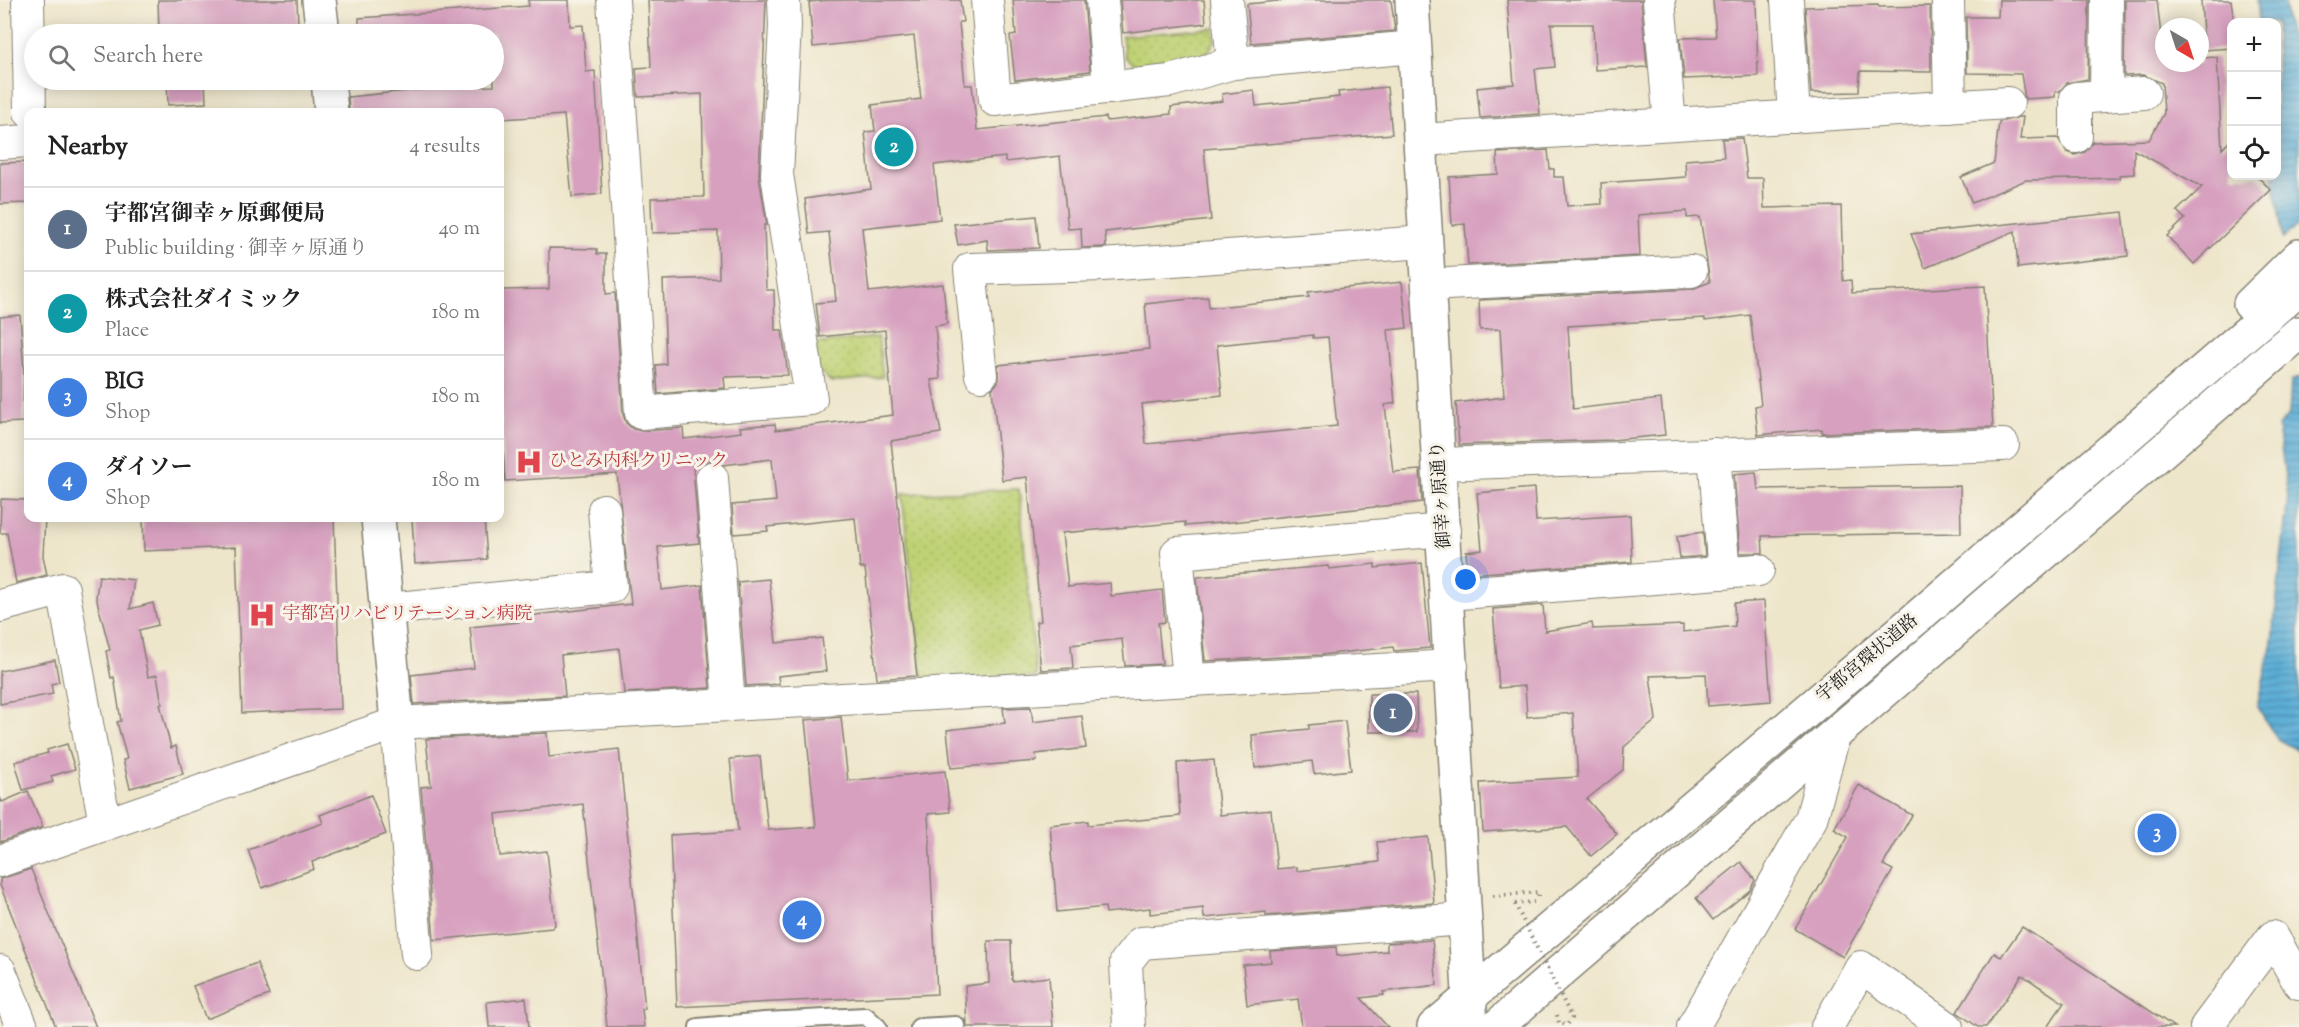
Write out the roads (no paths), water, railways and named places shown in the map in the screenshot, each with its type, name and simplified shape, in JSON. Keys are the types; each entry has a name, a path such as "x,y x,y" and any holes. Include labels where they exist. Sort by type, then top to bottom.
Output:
{"main road":[{"path":"319,0 322,24"},
{"name":"御幸ヶ原通り","path":"1412,0 1448,594 1470,1012"},
{"path":"329,90 331,108"},
{"path":"2016,530 2299,256"},
{"name":"宇都宮環状道路","path":"1434,1027 1470,1012 2016,530 2299,288"},
{"name":"宇都宮環状道路","path":"1496,1027 2299,333"},
{"path":"2033,565 2299,354"},
{"path":"378,522 397,723"}],"street":[{"path":"28,0 28,24"},
{"path":"613,0 641,414 811,399 777,174 785,26 784,0"},
{"path":"987,0 995,100 1170,81 1233,63 1415,46"},
{"path":"1102,0 1109,88"},
{"path":"1227,0 1233,63"},
{"path":"1659,0 1670,124"},
{"path":"1787,0 1794,117"},
{"path":"1948,0 1950,107"},
{"path":"2106,95 2107,0"},
{"path":"30,90 30,108"},
{"path":"2076,137 2076,98 2144,93"},
{"path":"1420,140 2008,103"},
{"path":"0,143 24,141"},
{"path":"981,375 970,269 1102,265 1425,242"},
{"path":"1428,285 1691,271"},
{"path":"1440,464 2003,445"},
{"path":"1714,454 1724,573"},
{"path":"712,478 729,705"},
{"path":"387,609 611,587 604,510"},
{"path":"1189,680 1177,553 1444,530"},
{"path":"1448,594 1758,570"},
{"path":"0,606 63,589 105,824"},
{"path":"0,861 397,723 1452,666"},
{"path":"397,723 417,954"},
{"path":"1693,1027 1811,819 1834,736"},
{"path":"1129,1027 1126,962 1141,943 1465,920"},
{"path":"2206,1027 2273,937 2299,983"},
{"path":"1827,1027 1861,967 1947,1027"},
{"path":"0,971 22,1027"}],"lane":[{"path":"698,1027 829,1022 866,1016 878,1027"},
{"path":"919,1027 956,1025 956,1027"}],"water":[{"path":"2257,0 2284,0 2288,29 2299,64 2299,223 2283,239 2274,180 2281,180 2281,18 2259,18"},
{"path":"2299,377 2299,751 2277,739 2257,707 2272,642 2288,497 2278,427 2289,414 2291,381"}],"place":[{"name":"株式会社ダイミック","path":"894,147"},
{"name":"ひとみ内科クリニック","path":"529,462"},
{"name":"宇都宮リハビリテーション病院","path":"262,615"},
{"name":"宇都宮御幸ヶ原郵便局","path":"1393,713"},
{"name":"BIG","path":"2157,833"},
{"name":"ダイソー","path":"802,920"}]}
